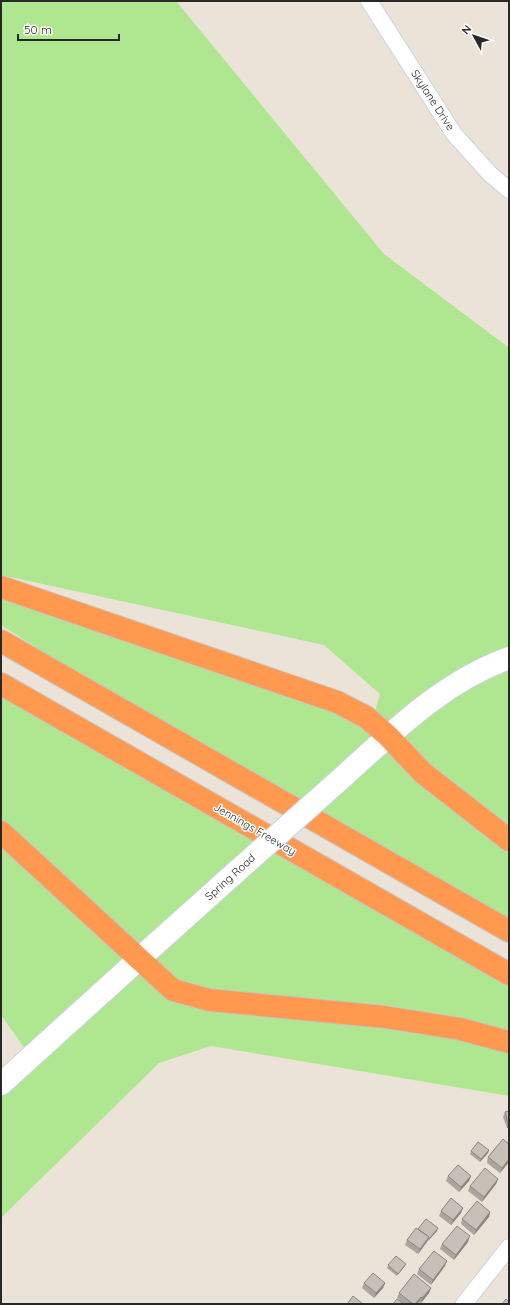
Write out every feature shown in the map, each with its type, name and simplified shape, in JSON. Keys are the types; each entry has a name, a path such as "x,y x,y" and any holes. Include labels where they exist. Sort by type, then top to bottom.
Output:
{"highway":[{"path":"1,587 337,702 366,717 388,736 424,773 509,840"},
{"path":"1,641 509,931"},
{"name":"Jennings Freeway","path":"1,684 509,974"},
{"path":"1,832 173,990 209,1000 385,1017 460,1029 509,1042"}],"street":[{"name":"Skylane Drive","path":"369,1 454,134 490,174 509,190"},
{"name":"Spring Road","path":"1,1084 409,718 437,696 471,674 509,658"},
{"path":"464,1304 509,1247"}],"green space":[{"path":"1,1 176,1 384,254 508,347 509,931 248,782 1,625 1,594 372,722 380,694 324,645 1,575"},
{"path":"1,684 509,974 509,1096 211,1046 159,1063 1,1218 1,1084 31,1057 1,1015"}],"building":[{"path":"509,1111 509,1123 508,1123 505,1112"},
{"path":"503,1139 509,1144 509,1159 502,1168 488,1157"},
{"path":"478,1142 489,1150 481,1159 471,1151"},
{"path":"458,1165 471,1176 461,1187 448,1176"},
{"path":"485,1168 498,1179 484,1197 470,1186"},
{"path":"451,1198 463,1208 453,1220 441,1211"},
{"path":"477,1201 490,1212 476,1230 462,1219"},
{"path":"426,1219 438,1228 429,1239 429,1237 418,1229"},
{"path":"457,1226 470,1236 456,1255 442,1244"},
{"path":"416,1228 429,1237 420,1249 407,1240"},
{"path":"434,1251 447,1261 433,1280 419,1269"},
{"path":"396,1256 406,1264 398,1274 388,1265"},
{"path":"373,1273 385,1283 376,1293 364,1283"},
{"path":"414,1274 431,1288 422,1298 421,1297 415,1304 413,1304 399,1293"},
{"path":"353,1296 363,1304 347,1304"},
{"path":"397,1299 404,1304 393,1304"},
{"path":"506,1299 509,1304 502,1304"}]}
